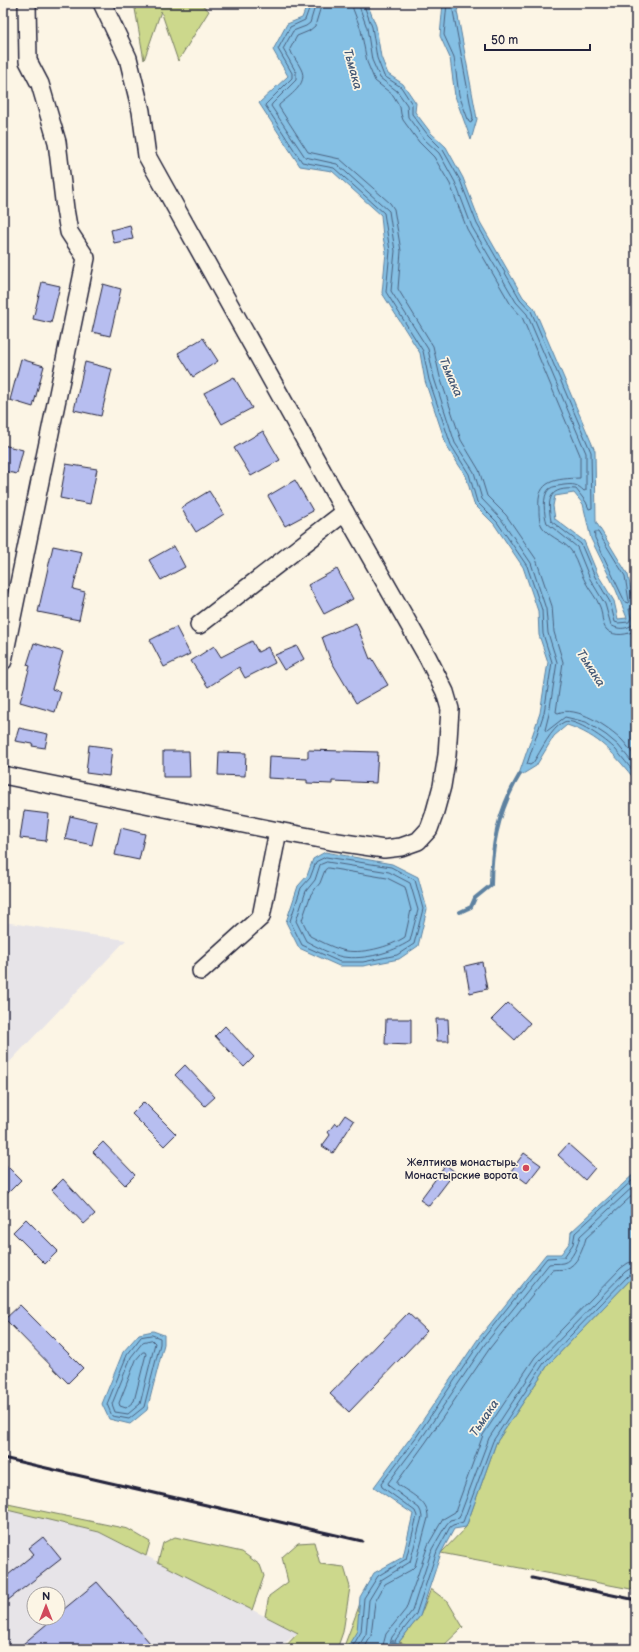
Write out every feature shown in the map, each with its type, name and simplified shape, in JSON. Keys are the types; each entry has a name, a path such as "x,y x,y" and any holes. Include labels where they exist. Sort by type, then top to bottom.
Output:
{"street":[{"path":"3,661 86,258 69,232 57,142 40,84 28,61 27,3"},
{"path":"3,775 278,831 384,849 401,847 418,840 429,829 442,786 446,755 450,709 445,692 428,658 147,156 141,111 128,58 102,3"},
{"path":"199,625 345,512"},
{"path":"201,971 261,916 278,831"}],"shaded area":[{"path":"3,922 126,940 3,1069"},
{"path":"3,1509 99,1532 298,1633 277,1649 3,1649"}],"green space":[{"path":"134,3 200,3 209,11 178,61 161,11 144,60"},
{"path":"636,1276 636,1590 441,1553 466,1527 496,1443 548,1365 631,1279"},
{"path":"3,1503 128,1529 150,1542 146,1556 99,1532 3,1509"},
{"path":"175,1537 242,1552 260,1565 264,1576 252,1610 158,1562 163,1543"},
{"path":"314,1542 320,1564 344,1567 350,1587 343,1632 337,1649 283,1649 298,1633 265,1616 269,1596 288,1582 282,1557 298,1543"},
{"path":"367,1585 378,1589 353,1649 343,1649"},
{"path":"431,1589 448,1602 463,1627 440,1649 416,1649 400,1642 403,1649 396,1649 399,1642 420,1616"}],"water":[{"name":"Тьмака","path":"308,3 367,3 376,26 381,57 388,74 403,84 416,103 415,112 431,133 446,147 463,178 480,222 523,297 534,308 595,451 596,522 628,575 636,615 636,781 606,747 579,729 567,725 554,736 536,766 518,777 540,713 548,662 539,635 538,611 523,567 494,524 474,504 466,476 447,447 425,381 420,353 382,293 386,252 381,215 332,171 300,166 259,103 288,76 273,50 287,24 302,18","holes":["574,493 583,504 591,539 616,590 627,618 618,619 614,601 598,575 584,541 555,519 553,506 555,496"]},
{"path":"443,3 460,3 457,11 477,119 471,140 455,96 450,58 440,36"},
{"path":"325,852 392,864 418,877 427,909 418,946 399,959 363,966 339,966 299,948 286,922 298,886 307,876 313,859"},
{"name":"Тьмака","path":"636,1172 636,1276 631,1279 548,1365 496,1443 466,1527 454,1529 441,1553 420,1616 399,1642 396,1649 346,1649 357,1631 360,1597 374,1573 403,1557 413,1514 374,1487 414,1433 478,1339 546,1254 561,1254 570,1242 571,1232"},
{"path":"153,1331 164,1335 164,1344 147,1410 130,1424 109,1419 102,1404 123,1352 139,1334"}],"building":[{"path":"130,225 133,239 114,243 111,230"},
{"path":"42,282 60,286 51,323 33,319"},
{"path":"103,284 121,289 110,336 92,332"},
{"path":"203,338 218,361 193,377 178,353"},
{"path":"21,359 44,366 33,407 10,400"},
{"path":"85,362 112,369 101,416 74,410"},
{"path":"234,377 252,408 222,424 204,393"},
{"path":"263,431 280,460 251,476 234,448"},
{"path":"3,445 23,450 17,474 3,471"},
{"path":"66,464 97,469 90,504 60,498"},
{"path":"295,480 313,511 285,526 268,496"},
{"path":"209,491 224,514 196,532 181,508"},
{"path":"53,546 82,552 73,589 85,592 79,620 38,612"},
{"path":"174,546 185,567 161,580 149,560"},
{"path":"337,569 353,599 324,614 308,585"},
{"path":"356,623 370,659 372,658 388,685 356,703 330,659 322,637"},
{"path":"176,627 190,654 164,667 150,640"},
{"path":"252,641 258,652 268,647 275,663 245,678 239,667 208,687 191,661 214,646 221,657"},
{"path":"34,643 63,652 52,689 61,692 55,712 20,702 30,666 27,665"},
{"path":"297,646 304,659 284,670 275,655"},
{"path":"19,728 48,734 45,748 15,741"},
{"path":"89,745 112,748 109,776 86,773"},
{"path":"308,750 378,752 376,783 332,781 332,784 307,783 307,780 268,778 269,756 308,758"},
{"path":"163,751 189,751 190,777 163,777"},
{"path":"219,752 246,753 245,776 218,775"},
{"path":"24,811 49,814 46,841 20,838"},
{"path":"70,816 97,822 92,845 65,839"},
{"path":"121,828 145,834 139,860 115,855"},
{"path":"482,962 487,989 470,993 465,966"},
{"path":"508,1003 530,1023 515,1040 492,1019"},
{"path":"386,1019 411,1019 411,1045 385,1044"},
{"path":"436,1019 448,1019 449,1041 437,1041"},
{"path":"225,1026 254,1057 244,1067 215,1036"},
{"path":"185,1065 215,1097 205,1106 175,1075"},
{"path":"144,1102 176,1134 164,1146 132,1114"},
{"path":"345,1115 354,1121 333,1153 322,1146 330,1135 328,1132 335,1123 338,1125"},
{"path":"103,1142 135,1175 125,1185 93,1152"},
{"path":"568,1144 595,1168 585,1180 558,1155"},
{"name":"Желтиков монастырь. Монастырские ворота","path":"524,1153 541,1165 527,1183 511,1171"},
{"path":"3,1162 21,1180 3,1198"},
{"path":"446,1165 455,1172 429,1206 420,1200"},
{"path":"63,1179 95,1214 84,1224 52,1190"},
{"path":"26,1219 58,1251 45,1264 13,1232"},
{"path":"20,1305 83,1368 68,1383 5,1319"},
{"path":"408,1313 427,1331 349,1412 330,1394"},
{"path":"43,1537 61,1559 3,1604 3,1579 34,1554 29,1548"},
{"path":"97,1582 150,1643 142,1649 17,1649 44,1626 66,1626 66,1607"}],"waterway":[{"path":"460,912 471,907 475,898 491,885 491,870 498,828 507,800 520,774"},
{"path":"393,1642 405,1649"}],"railway":[{"path":"3,1458 362,1541"},
{"path":"532,1578 636,1600"}],"place":[{"name":"Желтиков монастырь. Монастырские ворота","path":"526,1168"}]}
